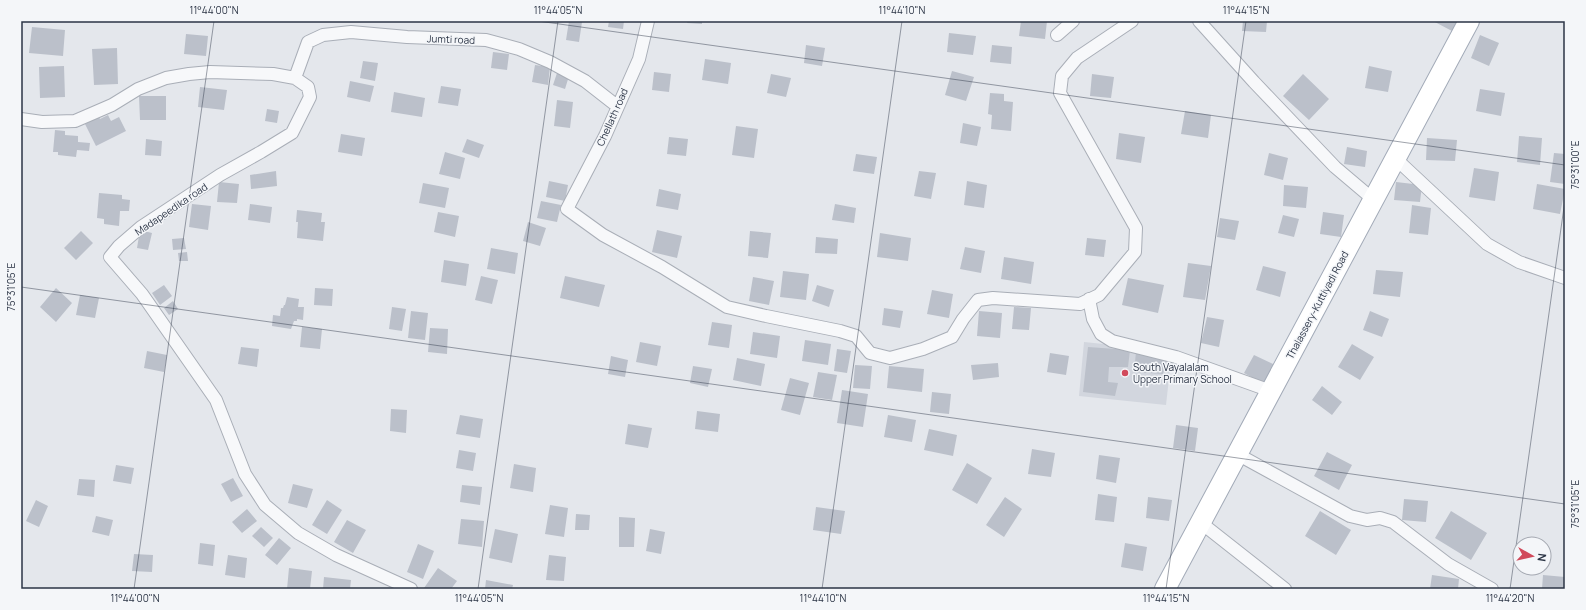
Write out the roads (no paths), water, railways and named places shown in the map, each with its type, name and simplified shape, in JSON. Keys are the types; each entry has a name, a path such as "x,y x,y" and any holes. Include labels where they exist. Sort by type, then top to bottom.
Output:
{"main road":[{"name":"Thalassery-Kuttiyadi Road","path":"1164,589 1469,21"}],"street":[{"name":"Chellath road","path":"648,21 639,59 605,136 567,209 603,235 662,267 727,307 840,331 856,336 870,353 890,358 923,349 952,337 978,300 993,298 1080,304 1089,299"},
{"path":"1057,35 1073,21"},
{"path":"1132,21 1077,58 1062,76 1060,93 1136,228 1135,252 1100,295 1089,299 1093,319 1101,334 1112,341 1176,357 1271,391"},
{"path":"1199,21 1254,82 1335,167 1374,200"},
{"name":"Jumti road","path":"295,78 308,42 323,34 351,32 407,37 486,40 519,49 550,62 585,81 617,106"},
{"path":"21,119 42,122 75,121 112,106 138,89 166,78 189,74 210,72 273,74 295,78"},
{"name":"Madapeedika road","path":"295,78 308,87 310,97 292,133 220,175 141,227 119,246 110,257 142,294 216,400 245,474 265,505 298,533 336,555 411,589"},
{"path":"1395,158 1487,244 1519,262 1565,278"},
{"path":"1236,454 1350,516 1367,520 1380,518 1393,522 1448,564 1492,589"},
{"path":"1200,522 1285,589"}],"place":[{"name":"South Vayalalam Upper Primary School","path":"1125,373"}]}
